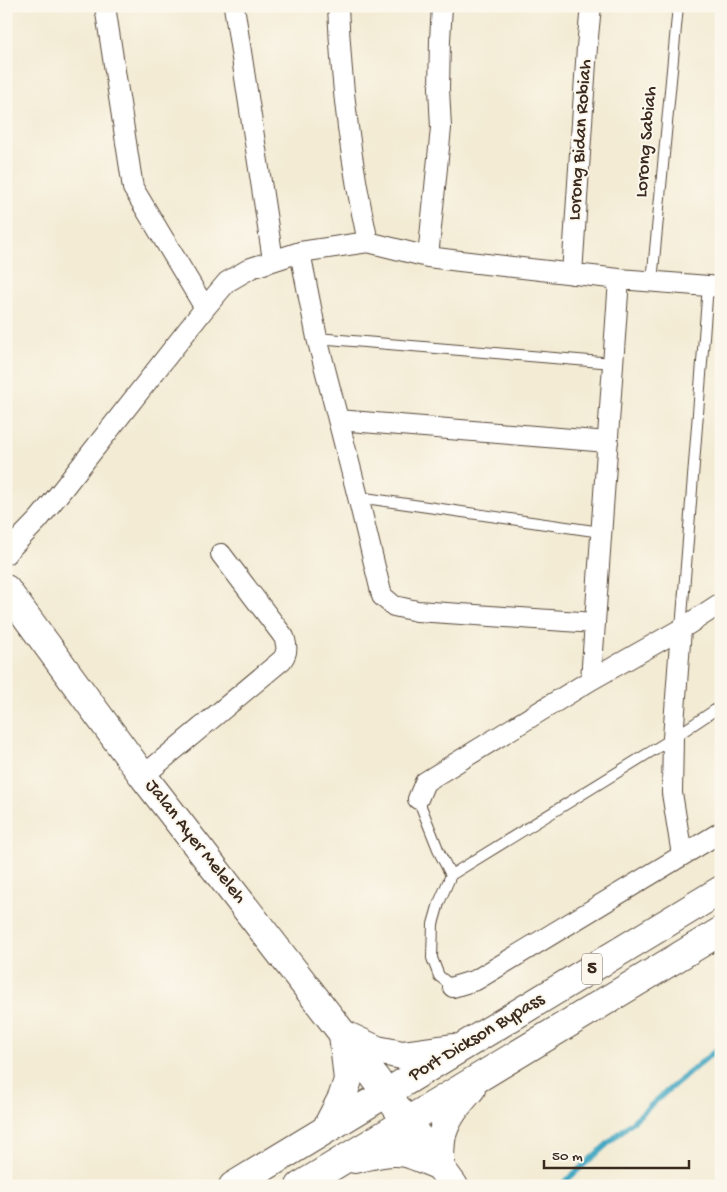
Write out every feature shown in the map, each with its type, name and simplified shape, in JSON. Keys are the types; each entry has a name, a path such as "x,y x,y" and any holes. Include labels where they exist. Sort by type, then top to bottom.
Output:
{"main road":[{"name":"Jalan Ayer Meleleh","path":"6,589 143,776 343,1034 447,1176"},
{"name":"Port Dickson Bypass","path":"233,1186 721,890"},
{"name":"Port Dickson Bypass","path":"300,1186 721,931"},
{"path":"343,1034 377,1050 402,1054 464,1047"},
{"path":"326,1129 342,1098 348,1080 343,1034"},
{"path":"447,1176 442,1136 449,1117 457,1105 484,1074"},
{"path":"337,1163 370,1155 391,1152 406,1153 447,1176"}],"street":[{"path":"105,6 133,188 205,308"},
{"path":"234,6 273,260"},
{"path":"338,6 347,115 361,209 368,242"},
{"path":"428,257 441,128 439,88 442,6"},
{"name":"Lorong Bidan Robiah","path":"572,274 591,6"},
{"path":"6,554 42,515 227,282 251,268 300,252 368,242 428,257 619,279 714,286"},
{"path":"300,252 316,338 382,596 394,606 416,611 595,623"},
{"path":"591,680 619,279"},
{"path":"338,420 608,442"},
{"path":"143,776 286,655 287,646 284,637 221,554"},
{"path":"418,798 425,782 591,680 681,629 721,603"},
{"path":"681,629 673,738 672,793 682,855"},
{"path":"453,986 476,980 721,832"}],"lane":[{"name":"Lorong Sabiah","path":"652,282 678,6"},
{"path":"681,629 714,286"},
{"path":"316,338 613,363"},
{"path":"358,497 602,532"},
{"path":"453,986 439,976 432,958 433,924 439,903 451,875 673,738 721,706"},
{"path":"418,798 440,854 451,875"}],"waterway":[{"path":"560,1186 721,1046"}]}
